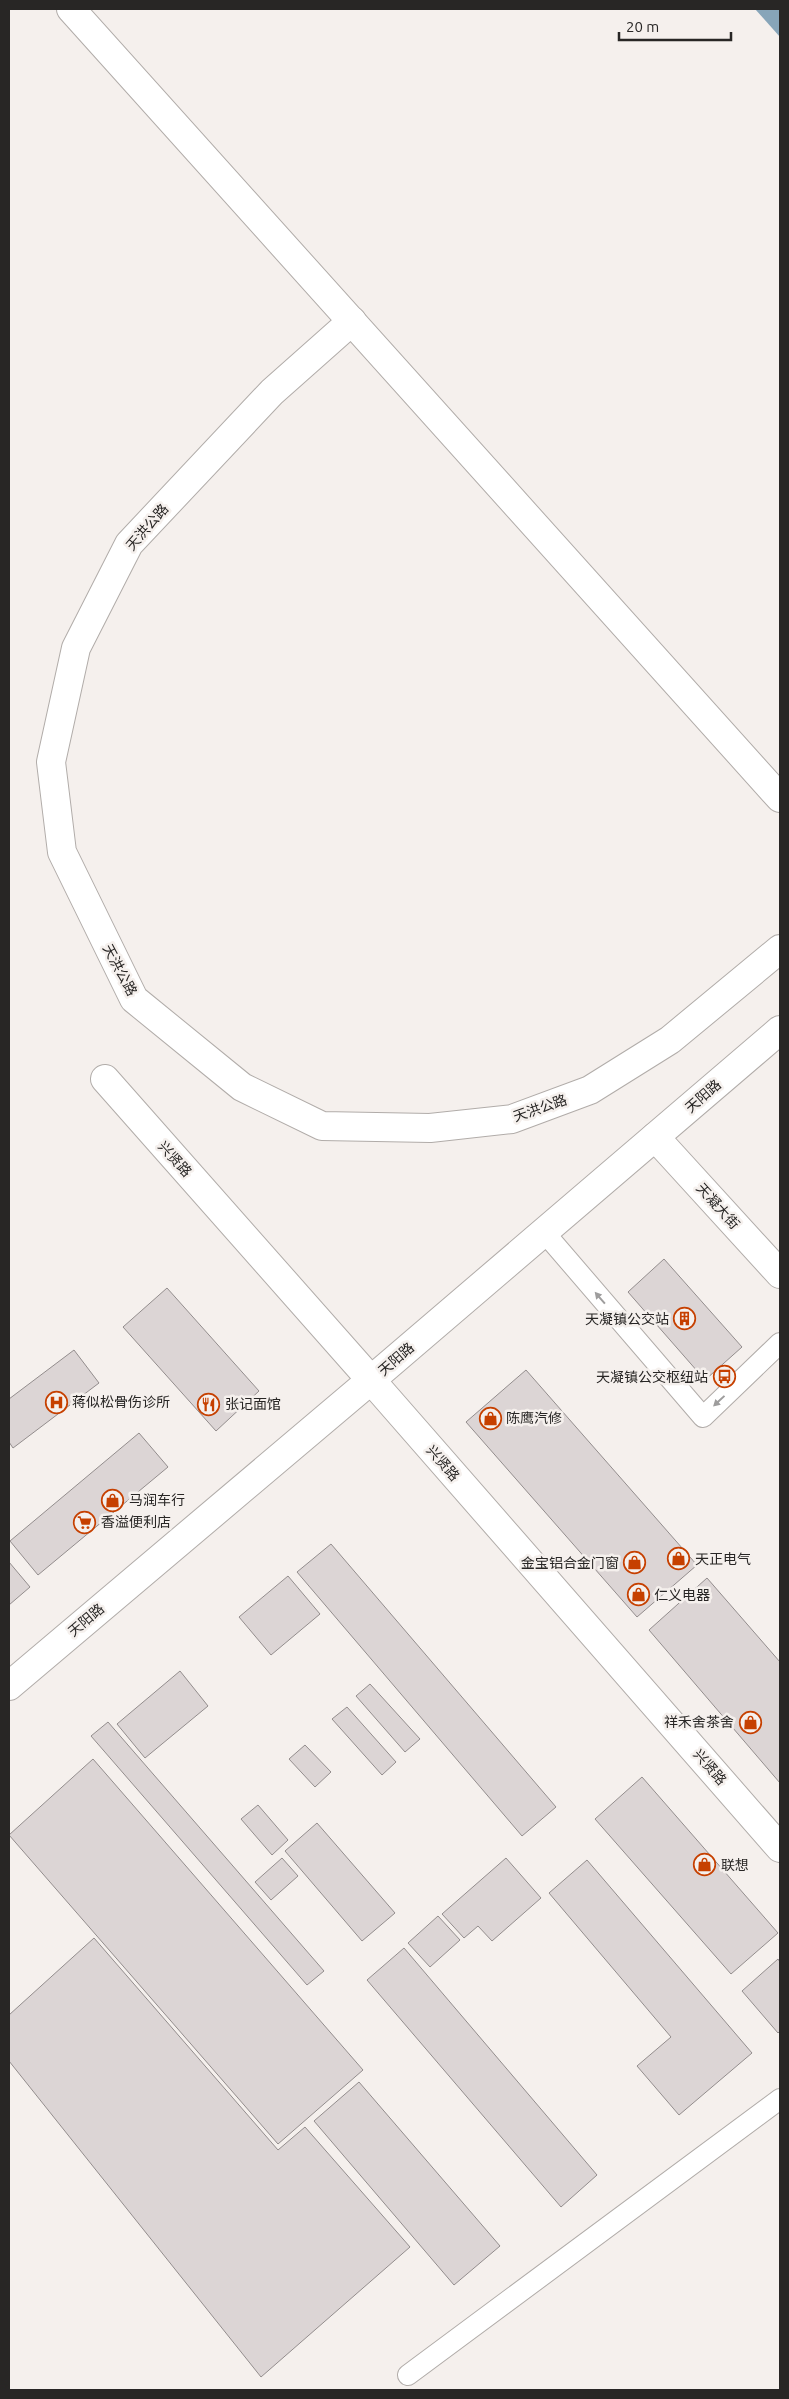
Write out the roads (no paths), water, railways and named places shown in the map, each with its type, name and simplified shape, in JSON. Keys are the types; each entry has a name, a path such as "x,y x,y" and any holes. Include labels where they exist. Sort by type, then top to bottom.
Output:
{"street":[{"path":"71,9 780,798"},
{"name":"天洪公路","path":"352,321 272,392 129,544 76,648 51,762 62,852 134,999 242,1087 322,1126 430,1128 512,1119 590,1090 670,1040 780,948"},
{"name":"天阳路","path":"9,1686 371,1380 780,1030"},
{"name":"兴贤路","path":"105,1079 780,1848"},
{"name":"天凝大街","path":"655,1138 780,1274"}],"lane":[{"path":"544,1232 703,1417 780,1343"},
{"path":"408,2375 780,2099"}],"water":[{"path":"755,9 780,9 780,37"}],"place":[{"name":"天凝镇公交站","path":"685,1319"},
{"name":"天凝镇公交枢纽站","path":"724,1377"},
{"name":"蒋似松骨伤诊所","path":"56,1402"},
{"name":"张记面馆","path":"209,1404"},
{"name":"陈鹰汽修","path":"490,1418"},
{"name":"马润车行","path":"113,1500"},
{"name":"香溢便利店","path":"85,1522"},
{"name":"天正电气","path":"679,1559"},
{"name":"金宝铝合金门窗","path":"635,1563"},
{"name":"仁义电器","path":"638,1595"},
{"name":"祥禾舍茶舍","path":"750,1722"},
{"name":"联想","path":"705,1865"}]}
